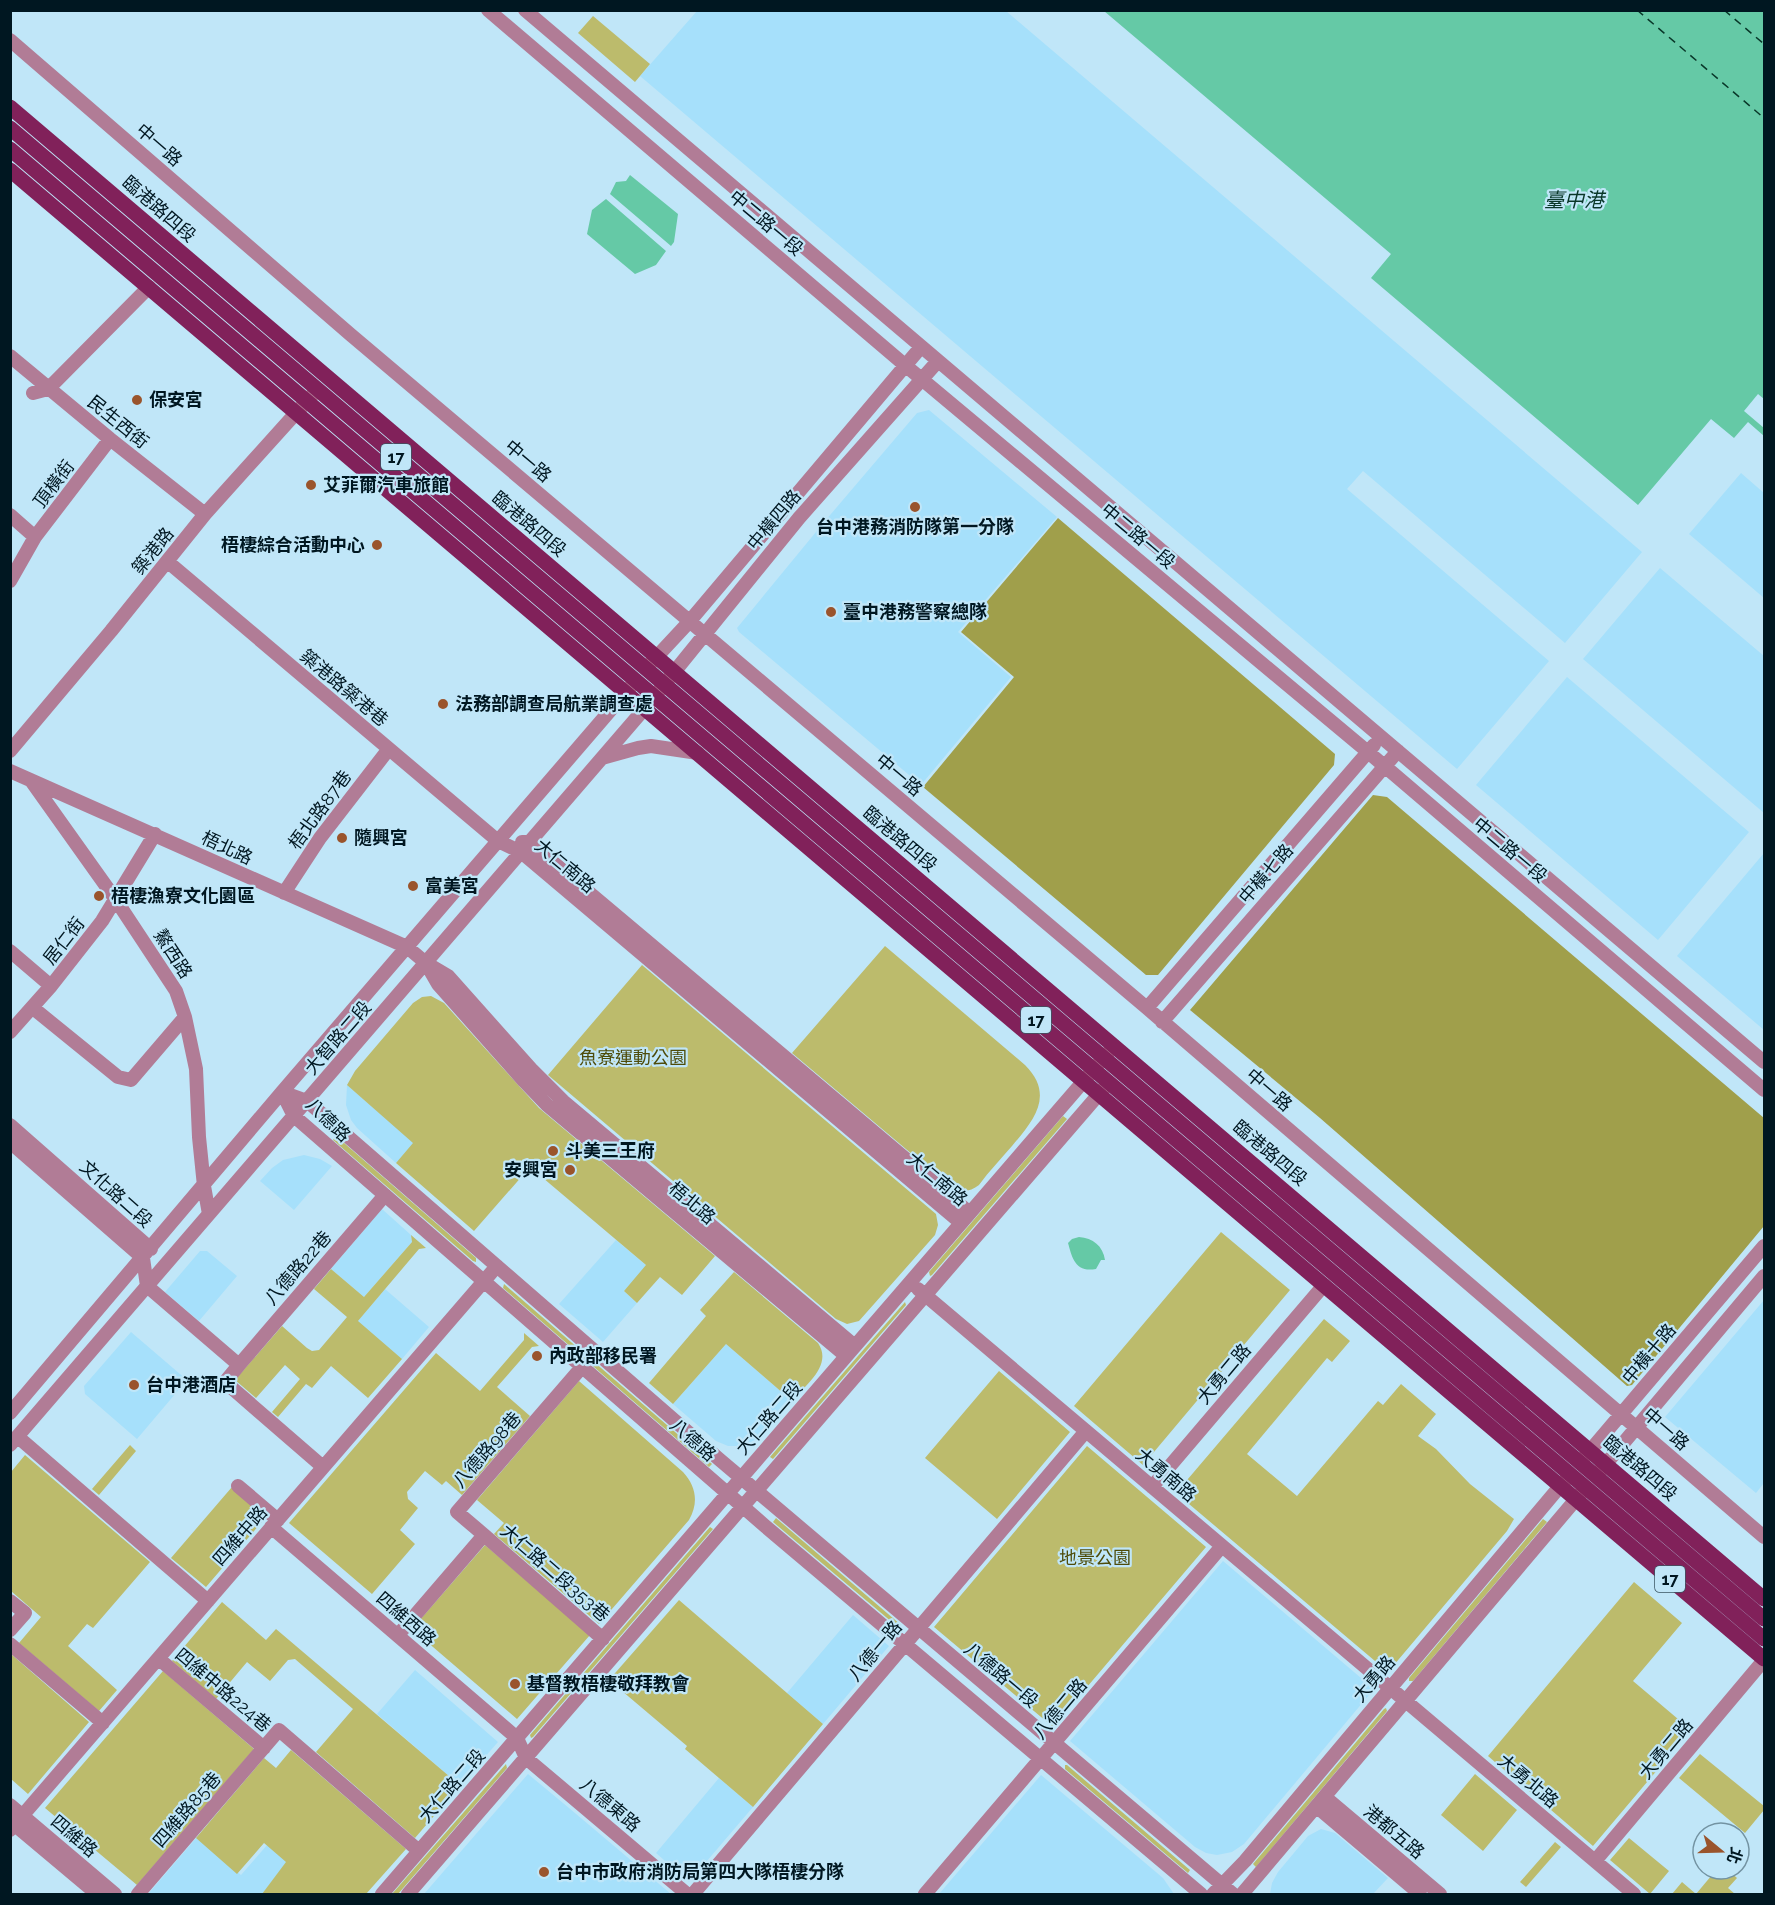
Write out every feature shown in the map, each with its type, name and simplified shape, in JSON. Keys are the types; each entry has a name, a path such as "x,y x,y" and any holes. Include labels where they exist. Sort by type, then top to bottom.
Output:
{"main road":[{"name":"臨港路四段","path":"10,107 312,396"},
{"name":"臨港路四段","path":"10,128 312,396 1591,1481 1764,1639"},
{"name":"臨港路四段","path":"10,149 312,396 1575,1468 1764,1619"},
{"name":"臨港路四段","path":"10,170 149,287 312,396"},
{"name":"臨港路四段","path":"659,690 698,753 1098,1063"},
{"name":"臨港路四段","path":"1114,1077 1323,1285 1575,1468"},
{"name":"臨港路四段","path":"1591,1481 1764,1599"},
{"name":"臨港路四段","path":"1591,1481 1764,1660"}],"street":[{"name":"中二路一段","path":"488,10 906,366 1368,752 1764,1090"},
{"name":"中二路一段","path":"525,10 1764,1062"},
{"name":"中一路","path":"10,40 351,335 1147,1008 1764,1537"},
{"path":"33,393 48,389 149,287"},
{"name":"中橫四路","path":"641,675 689,622 921,347"},
{"name":"民生西街","path":"10,356 110,440 205,514"},
{"name":"中橫四路","path":"659,690 799,518 938,361"},
{"name":"築港路","path":"10,751 168,562 205,514 312,396"},
{"name":"頂橫街","path":"10,582 35,537 110,440"},
{"path":"10,515 35,537"},
{"name":"築港路築港巷","path":"168,562 498,841"},
{"name":"大智路二段","path":"10,1413 282,1092 641,675"},
{"name":"大智路二段","path":"14,1441 659,690"},
{"name":"中橫七路","path":"1147,1008 1382,737"},
{"path":"602,758 651,746 698,753"},
{"name":"梧北路87巷","path":"284,893 320,838 388,750"},
{"name":"中橫七路","path":"1162,1022 1398,751"},
{"name":"梧北路","path":"10,771 406,947 426,963 448,976 535,1074 563,1101 851,1351"},
{"name":"鰲西路","path":"30,780 116,900 176,991 185,1017 196,1069 198,1120 209,1214"},
{"name":"居仁街","path":"10,1032 51,986 116,900 154,834"},
{"name":"大仁南路","path":"498,841 525,847 965,1218"},
{"path":"10,951 51,986"},
{"path":"33,1008 118,1077 131,1080 185,1017"},
{"name":"大仁路二段","path":"382,1894 603,1639 749,1485 851,1351 1098,1063"},
{"name":"大仁路二段","path":"408,1894 526,1758 736,1500 926,1295 1114,1077"},
{"name":"八德路","path":"282,1092 307,1101 749,1485"},
{"name":"八德路","path":"282,1092 294,1116 736,1500"},
{"name":"文化路二段","path":"10,1125 147,1253 147,1286"},
{"name":"文化路二段","path":"10,1142 147,1253"},
{"name":"八德路22巷","path":"239,1365 385,1195"},
{"name":"中橫十路","path":"1575,1468 1764,1246"},
{"name":"四維中路","path":"15,1823 497,1266"},
{"name":"中橫十路","path":"1591,1481 1764,1276"},
{"name":"大勇南路","path":"910,1282 1398,1695"},
{"name":"大勇二路","path":"1152,1487 1323,1285"},
{"path":"147,1286 239,1365 225,1382 324,1467"},
{"name":"八德路98巷","path":"484,1535 457,1512 582,1367"},
{"name":"八德一路","path":"693,1894 1086,1431"},
{"path":"14,1441 208,1601"},
{"name":"大勇路","path":"1228,1892 1321,1802 1398,1695 1575,1468"},
{"name":"大勇路","path":"1228,1892 1245,1861 1591,1481"},
{"name":"八德路一段","path":"749,1485 1228,1892"},
{"name":"四維西路","path":"238,1486 275,1524 517,1738"},
{"path":"736,1500 1201,1894"},
{"path":"398,1635 484,1535"},
{"name":"大仁路二段353巷","path":"484,1535 603,1639"},
{"name":"八德二路","path":"925,1894 1222,1546"},
{"path":"10,1601 25,1613 10,1630"},
{"path":"10,1644 103,1723"},
{"name":"四維中路224巷","path":"159,1659 264,1748"},
{"name":"大勇二路","path":"1595,1861 1764,1660"},
{"path":"975,1703 988,1688"},
{"name":"大勇北路","path":"1398,1695 1634,1894"},
{"name":"四維路85巷","path":"138,1894 279,1730 419,1851"},
{"name":"八德東路","path":"517,1738 526,1758 687,1894"},
{"name":"港都五路","path":"1321,1802 1420,1894"},
{"name":"港都五路","path":"1321,1802 1440,1894"},
{"name":"四維路","path":"10,1805 15,1823 97,1894"},
{"name":"四維路","path":"15,1823 115,1894"}],"shaded area":[{"path":"697,11 1006,11 1642,552 1565,643 1363,471 1347,489 1549,661 1457,769 640,76"},
{"path":"929,410 1057,517 958,632 1011,677 921,785 737,628 917,413"},
{"path":"1741,473 1764,493 1764,598 1689,534"},
{"path":"1058,518 1335,754 1334,765 1158,975 1146,975 923,787 1014,677 961,632"},
{"path":"1660,568 1764,656 1764,813 1583,659"},
{"path":"1567,677 1749,832 1658,940 1476,785"},
{"path":"1373,795 1387,797 1764,1118 1764,1226 1632,1385 1627,1386 1320,1118 1190,1010"},
{"path":"1764,853 1764,1030 1677,956"},
{"path":"347,1085 414,1143 396,1163 351,1120 346,1105"},
{"path":"304,1155 320,1159 332,1166 294,1210 260,1181 283,1160"},
{"path":"382,1209 411,1235 412,1242 364,1297 331,1269"},
{"path":"616,1240 647,1266 624,1291 637,1303 603,1342 559,1304"},
{"path":"200,1251 207,1251 237,1276 199,1321 165,1292"},
{"path":"385,1289 429,1327 402,1359 357,1322"},
{"path":"1764,1300 1764,1483 1756,1493 1665,1417"},
{"name":"台中港酒店","path":"131,1332 187,1380 137,1439 85,1394 84,1386"},
{"path":"726,1344 792,1401 761,1437 743,1446 728,1446 716,1441 673,1404"},
{"path":"1223,1561 1374,1689 1244,1844 1232,1852 1217,1855 1206,1853 1195,1847 1070,1741"},
{"path":"853,1615 889,1646 823,1724 787,1693"},
{"path":"415,1670 498,1742 463,1782 456,1782 377,1714"},
{"name":"台中市政府消防局第四大隊梧棲分隊","path":"528,1774 569,1808 671,1894 424,1894"},
{"path":"1041,1775 1163,1878 1174,1894 939,1894"},
{"path":"719,1778 753,1807 689,1882 656,1853"},
{"path":"1321,1829 1335,1833 1388,1878 1373,1894 1270,1894 1272,1883 1278,1872 1308,1836"},
{"path":"197,1837 241,1875 268,1844 368,1892 366,1894 148,1894"}],"green space":[{"path":"593,16 650,64 635,82 578,33"},
{"path":"885,946 1025,1065 1039,1087 1038,1107 1028,1127 979,1185 972,1189 962,1191 951,1187 792,1053"},
{"name":"魚寮運動公園","path":"642,965 936,1214 938,1225 935,1235 859,1321 847,1324 836,1319 548,1075"},
{"path":"431,996 444,1003 539,1108 715,1256 682,1295 660,1277 637,1303 624,1291 646,1265 530,1167 474,1231 396,1163 413,1143 347,1085 355,1071 413,1003 422,997"},
{"path":"1063,1116 1067,1119 930,1276 929,1272"},
{"path":"336,1136 476,1258 476,1262 333,1140"},
{"path":"1221,1232 1290,1290 1143,1465 1074,1406"},
{"path":"411,1235 426,1248 419,1249 358,1321 402,1359 368,1398 331,1366 312,1388 306,1384 278,1417 272,1412 300,1379 285,1365 256,1398 235,1380 282,1326 307,1348 312,1351 319,1350 347,1317 314,1289 331,1269 364,1297 412,1242"},
{"path":"734,1272 818,1343 822,1351 820,1367 792,1401 726,1344 673,1404 649,1383 706,1316 700,1310"},
{"path":"504,1284 712,1464 709,1467 503,1288"},
{"path":"905,1302 906,1305 773,1459 770,1457"},
{"path":"1324,1319 1350,1341 1332,1362 1327,1358 1247,1454 1297,1496 1378,1401 1383,1405 1401,1384 1436,1414 1418,1436 1436,1449 1470,1484 1514,1519 1507,1531 1388,1672 1176,1493"},
{"path":"524,1333 539,1346 532,1347 497,1387 530,1416 462,1495 446,1481 442,1485 425,1471 407,1492 408,1499 418,1508 400,1530 415,1544 372,1594 289,1523 436,1353 480,1391 524,1340"},
{"path":"999,1371 1070,1432 997,1519 925,1458"},
{"path":"579,1381 683,1472 691,1483 695,1495 694,1507 689,1520 599,1624 494,1534 504,1523 477,1500"},
{"path":"130,1445 136,1451 99,1495 92,1489"},
{"name":"地景公園","path":"1087,1446 1206,1547 1053,1727 934,1627"},
{"path":"25,1455 150,1562 93,1628 87,1624 68,1646 117,1690 99,1711 19,1643 41,1617 11,1591 11,1472"},
{"path":"232,1487 266,1517 206,1587 171,1558"},
{"path":"776,1518 901,1625 901,1628 773,1522"},
{"path":"1543,1519 1547,1522 1413,1681 1409,1681 1409,1678"},
{"path":"710,1527 713,1529 531,1738 530,1735"},
{"path":"485,1545 590,1635 517,1719 412,1629"},
{"path":"1634,1582 1682,1623 1633,1681 1691,1730 1593,1846 1488,1756"},
{"path":"679,1600 823,1724 753,1807 685,1749 687,1746 609,1680"},
{"path":"222,1602 266,1640 276,1629 456,1782 463,1782 415,1838 316,1752 353,1709 295,1659 288,1660 270,1681 247,1662 216,1699 172,1661"},
{"path":"11,1654 89,1722 28,1794 11,1779"},
{"path":"163,1671 254,1749 137,1885 45,1808"},
{"path":"1386,1708 1387,1711 1256,1867 1253,1864"},
{"path":"291,1750 406,1849 366,1894 262,1894 286,1862 264,1843 237,1874 196,1838 264,1758 276,1768"},
{"path":"1700,1754 1764,1806 1764,1810 1751,1826 1751,1821 1731,1821 1679,1778"},
{"path":"506,1764 507,1768 398,1894 392,1894"},
{"path":"1065,1765 1190,1870 1188,1873 1065,1769"},
{"path":"1475,1774 1517,1810 1483,1851 1441,1815"},
{"path":"1629,1838 1669,1871 1650,1894 1610,1860"},
{"path":"1555,1842 1561,1847 1526,1887 1520,1882"},
{"path":"1707,1881 1734,1881 1728,1888 1735,1894 1696,1894"},
{"path":"1682,1882 1696,1894 1672,1894"}],"water":[{"name":"臺中港","path":"1104,11 1764,11 1764,436 1748,422 1734,438 1711,419 1638,505 1371,278 1391,254"},
{"path":"630,175 678,214 674,242 671,246 610,194 616,182 626,181"},
{"path":"606,199 666,251 656,265 635,274 587,234 592,210"},
{"path":"1079,1237 1089,1239 1100,1247 1105,1260 1101,1260 1096,1269 1083,1269 1073,1258 1068,1243"}],"pier":[{"path":"1758,394 1764,399 1764,428 1744,411"}],"ferry route":[{"path":"1637,10 1764,118"},
{"path":"1724,10 1764,44"}],"place":[{"name":"保安宮","path":"137,400"},
{"name":"艾菲爾汽車旅館","path":"311,485"},
{"name":"台中港務消防隊第一分隊","path":"915,507"},
{"name":"梧棲綜合活動中心","path":"377,545"},
{"name":"臺中港務警察總隊","path":"831,612"},
{"name":"法務部調查局航業調查處","path":"443,704"},
{"name":"隨興宮","path":"342,838"},
{"name":"富美宮","path":"413,886"},
{"name":"梧棲漁寮文化園區","path":"99,896"},
{"name":"斗美三王府","path":"553,1151"},
{"name":"安興宮","path":"570,1170"},
{"name":"內政部移民署","path":"537,1356"},
{"name":"台中港酒店","path":"134,1385"},
{"name":"基督教梧棲敬拜教會","path":"515,1684"},
{"name":"台中市政府消防局第四大隊梧棲分隊","path":"544,1872"}]}
